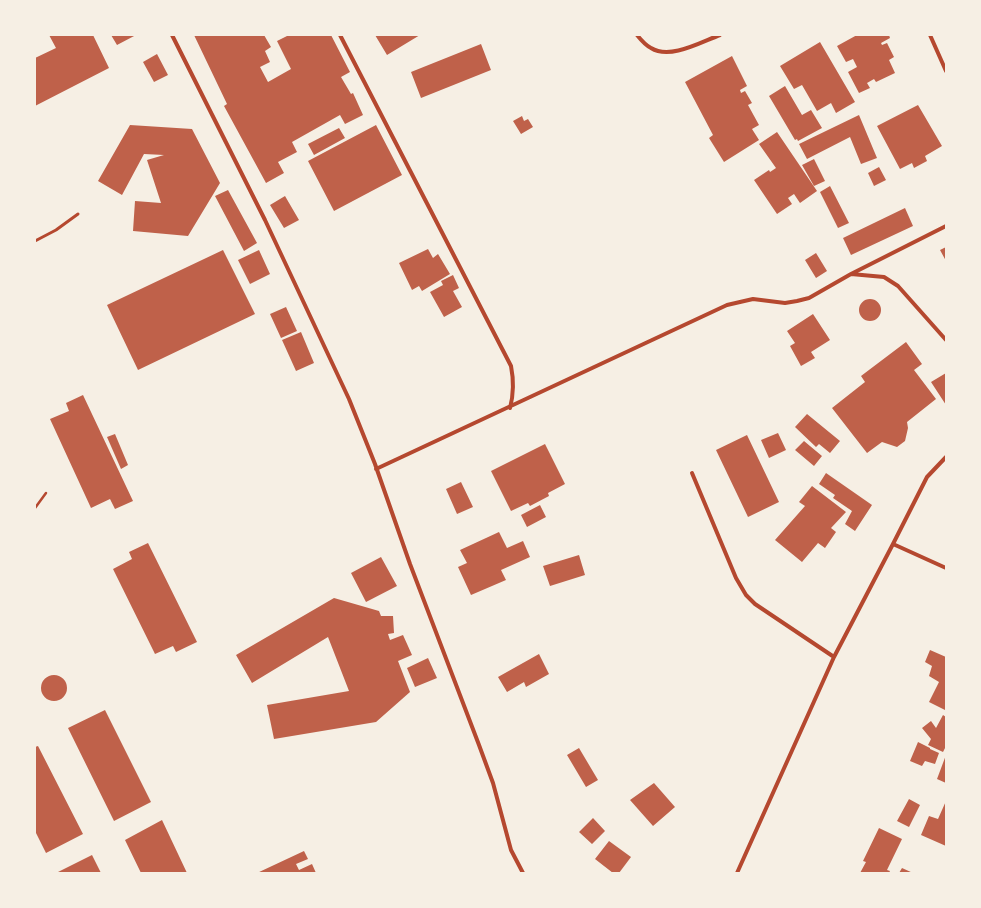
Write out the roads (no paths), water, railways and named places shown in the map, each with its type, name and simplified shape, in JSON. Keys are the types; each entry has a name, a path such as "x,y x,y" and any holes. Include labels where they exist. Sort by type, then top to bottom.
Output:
{"street":[{"path":"172,35 265,220 349,399 493,783 511,850 524,873"},
{"path":"340,35 511,366 514,380 510,408"},
{"path":"637,35 651,49 659,52 670,53 720,35"},
{"path":"930,35 946,71"},
{"path":"376,469 510,408 727,305 753,299 785,303 809,298 851,274 946,226"},
{"path":"851,274 884,277 898,286 946,340"},
{"path":"737,873 834,657 927,477 946,457"},
{"path":"692,473 736,578 746,595 755,604 834,657"},
{"path":"893,544 946,568"}],"lane":[{"path":"35,241 56,230 78,214"}]}
